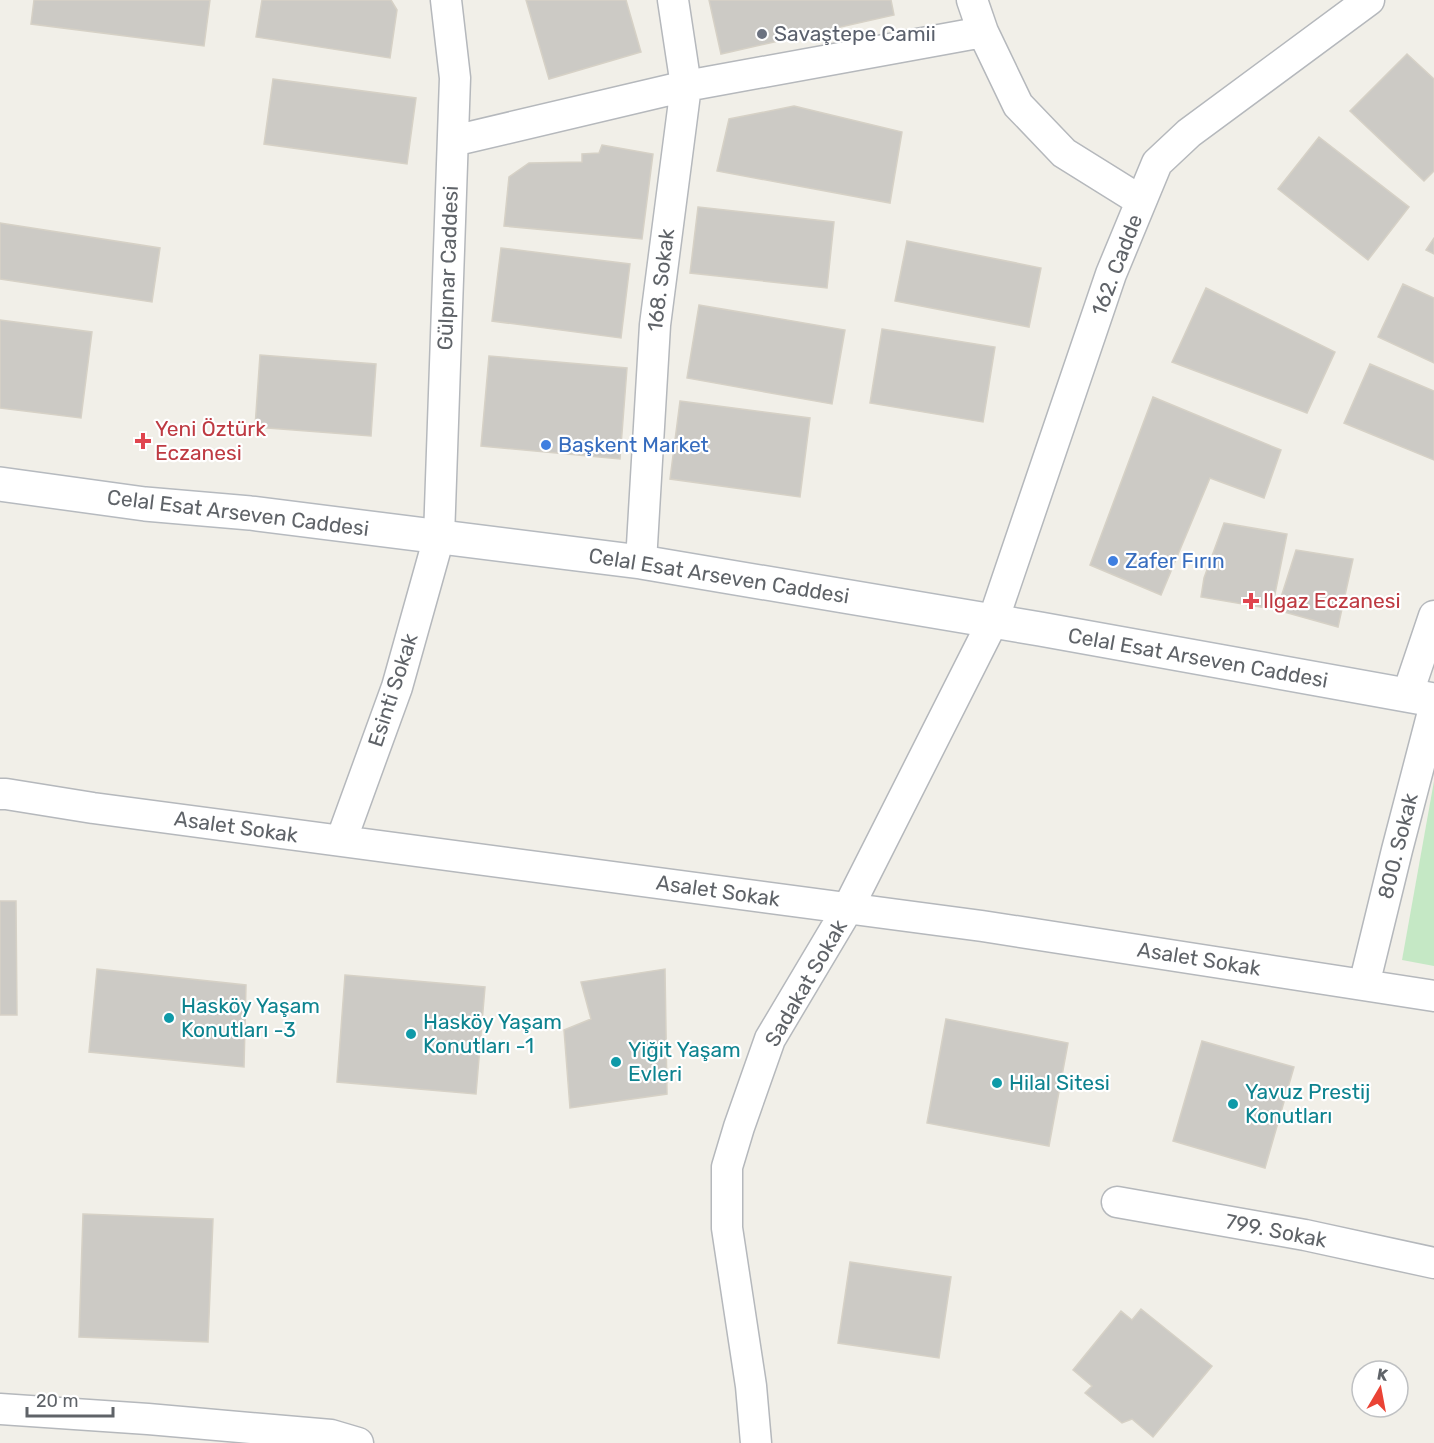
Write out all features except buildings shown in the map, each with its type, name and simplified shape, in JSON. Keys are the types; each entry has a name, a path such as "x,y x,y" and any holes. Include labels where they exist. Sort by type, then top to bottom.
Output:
{"main road":[{"name":"Celal Esat Arseven Caddesi","path":"0,484 145,504 250,513 641,561 993,621 1425,701"}],"street":[{"name":"Gülpınar Caddesi","path":"439,537 455,78 446,0"},
{"name":"168. Sokak","path":"641,561 655,325 686,87 673,0"},
{"path":"972,0 983,32 1018,105 1064,153 1141,201"},
{"name":"162. Cadde","path":"993,621 1111,274 1157,163 1189,133 1369,0"},
{"path":"453,141 686,87 983,32"},
{"name":"Esinti Sokak","path":"341,841 397,687 439,537"},
{"name":"800. Sokak","path":"1364,985 1425,701 1434,616"},
{"name":"Sadakat Sokak","path":"756,1443 751,1386 727,1228 727,1167 771,1039 848,908 993,621"},
{"name":"Asalet Sokak","path":"0,794 982,926 1434,996"},
{"name":"799. Sokak","path":"1117,1202 1305,1235 1434,1263"},
{"path":"0,1408 331,1435 358,1443"}],"green space":[{"path":"1434,781 1434,966 1402,960"}],"place":[{"name":"Savaştepe Camii","path":"762,34"},
{"name":"Yeni Öztürk Eczanesi","path":"143,441"},
{"name":"Başkent Market","path":"546,445"},
{"name":"Zafer Fırın","path":"1113,561"},
{"name":"Ilgaz Eczanesi","path":"1251,601"},
{"name":"Hasköy Yaşam Konutları -3","path":"169,1018"},
{"name":"Hasköy Yaşam Konutları -1","path":"411,1034"},
{"name":"Yiğit Yaşam Evleri","path":"616,1062"},
{"name":"Hilal Sitesi","path":"997,1083"},
{"name":"Yavuz Prestij Konutları","path":"1233,1104"}]}
